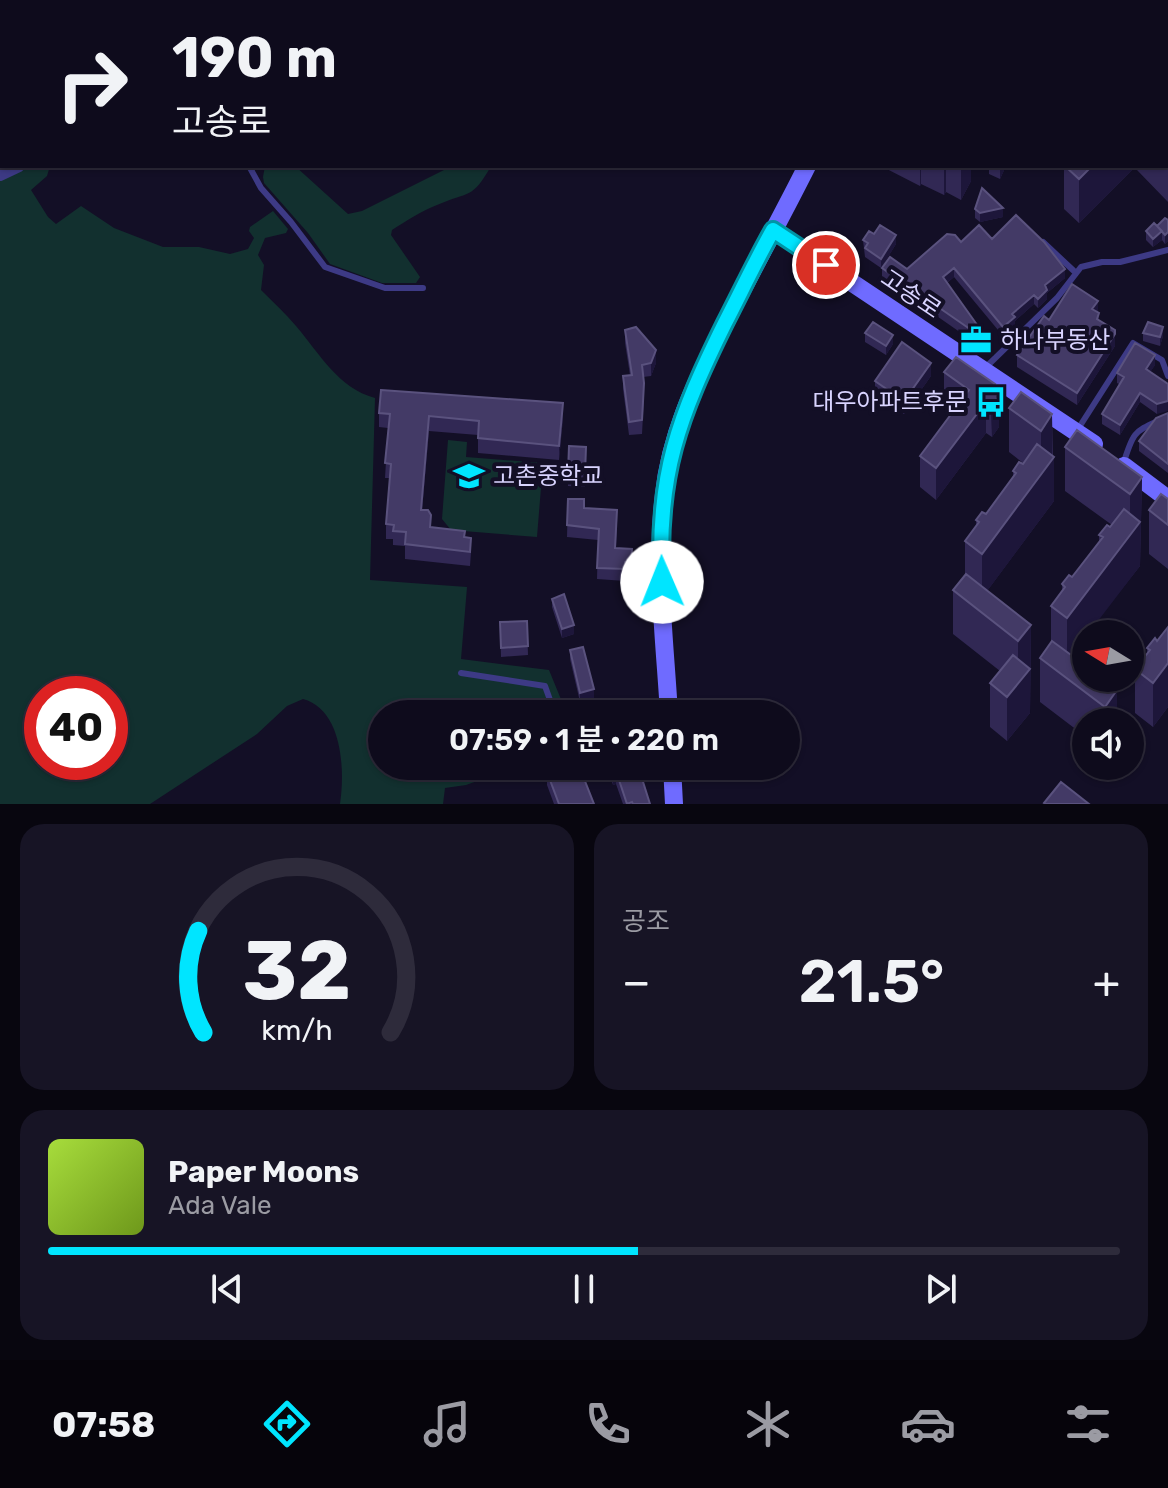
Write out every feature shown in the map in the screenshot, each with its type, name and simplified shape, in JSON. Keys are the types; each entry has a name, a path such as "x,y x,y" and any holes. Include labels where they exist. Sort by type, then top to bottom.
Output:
{"street":[{"path":"664,700 661,564 664,493 670,458 695,385 806,168"},
{"name":"고송로","path":"773,230 1077,432 1168,499"},
{"path":"673,780 674,804"}],"lane":[{"path":"250,168 261,188 325,267 385,288 423,288"},
{"path":"1032,232 1075,272"},
{"path":"983,370 1057,298 1075,272 1088,264 1120,262 1168,250"},
{"path":"1077,432 1133,343 1162,360 1168,376"},
{"path":"1123,465 1129,444 1138,429 1168,416"},
{"path":"461,673 545,686 550,700"}],"green space":[{"path":"28,168 49,168 47,176 31,190 56,224 81,206 114,228 163,247 199,247 230,254 248,249 254,238 250,227 273,211 288,229 286,233 265,238 258,255 264,265 261,290 340,378 375,398 370,580 467,587 461,659 549,670 561,700 368,700 368,780 480,780 445,788 443,804 340,804 341,759 334,728 316,705 303,699 287,706 257,734 150,804 0,804 0,180"},
{"path":"265,168 297,168 348,214 362,211 448,168 490,168 474,190 425,210 392,230 391,235 420,277 416,283 382,283 330,264 308,233 264,183"},
{"path":"448,440 467,442 466,457 543,463 537,537 451,530 442,519"}],"building":[{"path":"1067,168 1090,168 1079,179"},
{"path":"982,188 1003,208 980,213 975,209"},
{"path":"1016,215 1044,242 1065,269 1045,285 1047,290 1038,299 1034,295 1012,314 1015,317 1003,327 954,268 943,277 990,343 882,268 890,257 907,269 947,234 955,235 961,242 979,225 992,239"},
{"path":"1165,218 1168,220 1168,232 1165,235 1157,226"},
{"path":"1154,223 1162,231 1153,239 1146,231"},
{"path":"880,225 896,235 881,259 865,248 868,243 863,240 869,231 874,234"},
{"path":"1072,284 1098,301 1092,309 1099,313 1097,319 1115,330 1077,393 1017,355 1044,316 1049,320"},
{"path":"873,322 893,335 886,346 865,333"},
{"path":"1148,322 1163,327 1160,337 1143,333"},
{"path":"636,327 656,350 651,363 642,365 642,420 629,422 623,376 632,375 625,330"},
{"path":"902,342 931,363 904,401 875,381"},
{"path":"1135,343 1155,355 1146,369 1168,384 1168,401 1157,404 1140,393 1120,425 1102,414 1124,377 1117,373"},
{"path":"956,357 995,384 990,390 999,396 992,405 986,402 936,468 920,456 969,390 944,372"},
{"path":"381,390 563,403 559,446 478,438 479,421 429,416 421,510 428,510 431,515 430,527 465,531 464,537 471,538 470,552 405,544 406,532 393,531 394,525 386,524 391,464 385,463 390,414 379,413"},
{"path":"1021,392 1052,414 1041,431 1009,408"},
{"path":"1168,413 1168,464 1139,441 1156,418"},
{"path":"1077,430 1142,477 1130,494 1065,447"},
{"path":"1037,444 1054,457 982,554 965,541 979,522 976,520 982,512 986,514 1016,473 1013,471 1019,462 1023,464"},
{"path":"569,446 586,447 585,474 568,473"},
{"path":"1161,494 1168,499 1168,525 1149,510"},
{"path":"568,499 584,499 584,508 617,510 615,548 632,549 631,563 625,562 625,569 597,568 599,529 567,525"},
{"path":"1124,509 1140,522 1067,618 1051,606 1065,587 1062,584 1069,575 1072,577 1103,537 1099,535"},
{"path":"966,574 1031,625 1018,641 953,590"},
{"path":"564,594 574,625 562,629 552,599"},
{"path":"527,621 528,646 501,648 500,622"},
{"path":"1168,627 1168,663 1153,683 1144,676 1144,658 1155,638 1157,641"},
{"path":"1052,641 1072,656 1072,682 1040,658"},
{"path":"583,647 594,689 580,693 570,650"},
{"path":"1013,655 1030,669 1007,697 990,683"},
{"path":"1085,692 1116,692 1105,707"},
{"path":"550,780 585,780 594,804 559,804"},
{"path":"619,780 642,780 650,804 627,804"},
{"path":"1061,782 1089,804 1044,803"}],"place":[{"name":"하나부동산","path":"976,340"},
{"name":"대우아파트후문","path":"991,402"},
{"name":"고촌중학교","path":"469,476"}],"route":[{"path":"662,582 664,493 678,429 695,385 757,259 773,230 826,265"}]}
